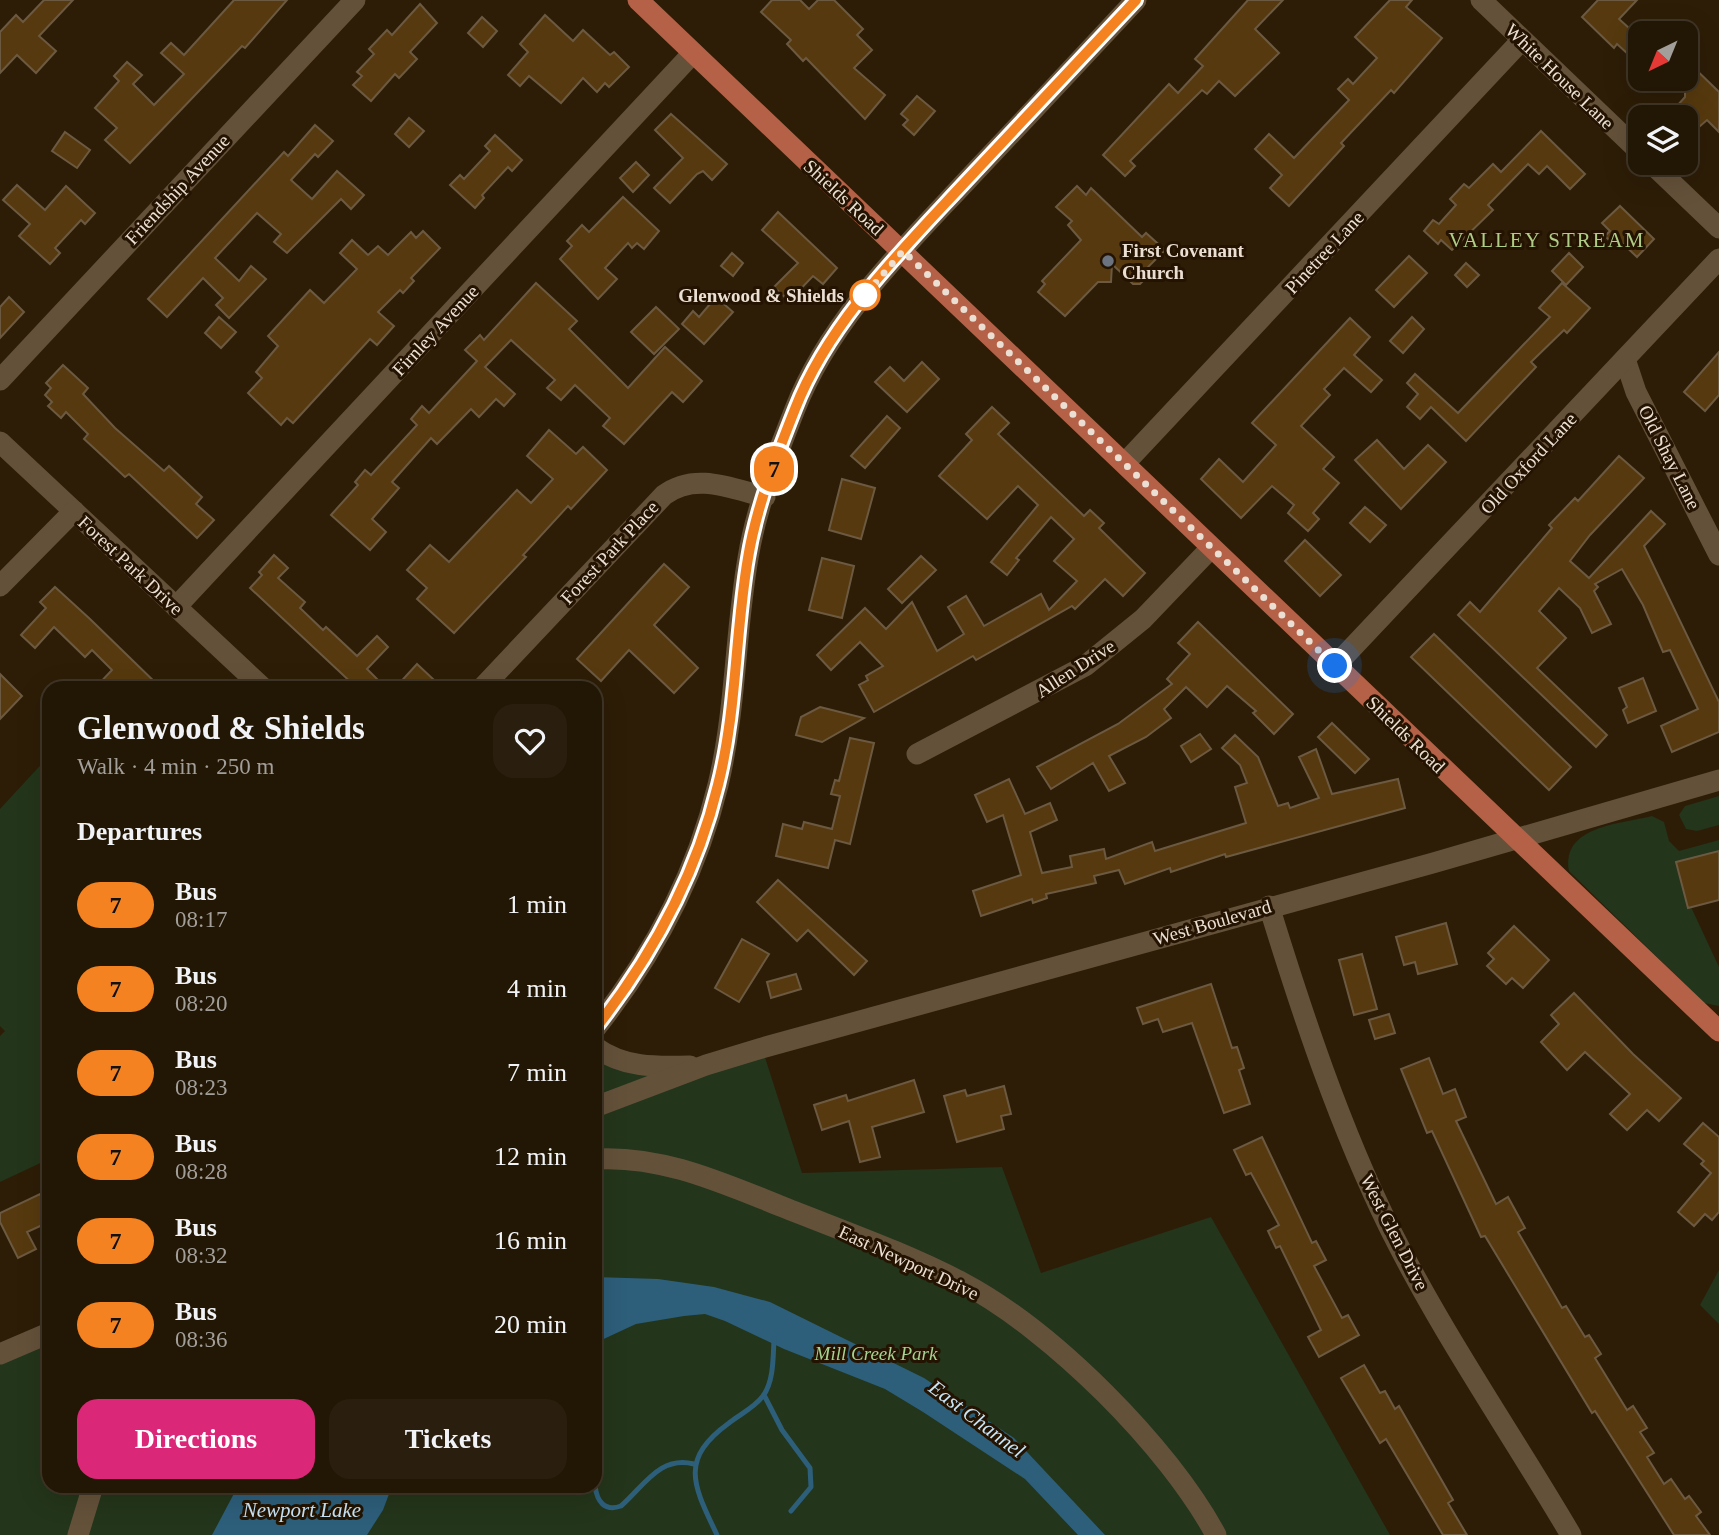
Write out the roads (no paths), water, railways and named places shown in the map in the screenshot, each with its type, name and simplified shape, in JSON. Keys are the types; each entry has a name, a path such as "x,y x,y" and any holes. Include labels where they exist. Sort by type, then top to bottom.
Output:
{"main road":[{"name":"Shields Road","path":"638,0 1125,463 1210,549 1719,1031"}],"street":[{"name":"Friendship Avenue","path":"0,380 355,0"},
{"path":"602,1020 625,992 656,942 684,887 705,833 729,732 748,557 796,407 825,352 858,303 1136,0"},
{"name":"White House Lane","path":"1481,0 1628,141"},
{"name":"Pinetree Lane","path":"1125,463 1522,40"},
{"name":"Firnley Avenue","path":"176,607 693,53"},
{"path":"1664,175 1719,228"},
{"name":"Old Oxford Lane","path":"1335,666 1719,259"},
{"name":"Old Shay Lane","path":"1625,359 1636,392 1719,555"},
{"name":"Forest Park Drive","path":"0,442 255,681"},
{"name":"Forest Park Place","path":"489,681 664,495 676,486 690,481 705,482 765,497"},
{"path":"0,586 74,511"},
{"name":"Allen Drive","path":"917,754 1086,666 1143,619 1210,549"},
{"name":"West Boulevard","path":"602,1104 706,1065 1719,780"},
{"name":"West Glen Drive","path":"1269,906 1324,1076 1390,1228 1423,1291 1572,1535"},
{"name":"West Boulevard","path":"602,1052 612,1059 640,1066 706,1065"},
{"name":"East Newport Drive","path":"602,1159 622,1158 682,1169 908,1257 964,1283 1023,1323 1093,1385 1178,1476 1216,1535"},
{"path":"0,1354 42,1336"},
{"path":"78,1535 91,1493"}],"water":[{"name":"East Channel","path":"602,1277 658,1279 714,1287 770,1302 924,1378 1014,1438 1105,1535 1078,1535 1025,1479 885,1389 705,1314 636,1324 602,1340"},
{"name":"Newport Lake","path":"234,1493 389,1493 383,1510 367,1535 212,1535"}],"waterway":[{"path":"717,1535 697,1488 697,1462 702,1449 713,1436 755,1404 767,1390 774,1339"},
{"path":"764,1395 782,1430 810,1468 811,1487 791,1511"},
{"path":"597,1493 602,1504 610,1508 621,1506 662,1468 682,1462 694,1464"}],"place":[{"name":"First Covenant Church","path":"1108,261"},
{"name":"Glenwood & Shields","path":"865,295"}],"district":[{"name":"VALLEY STREAM","path":"1547,240"}],"park label":[{"name":"Mill Creek Park","path":"876,1353"}]}
